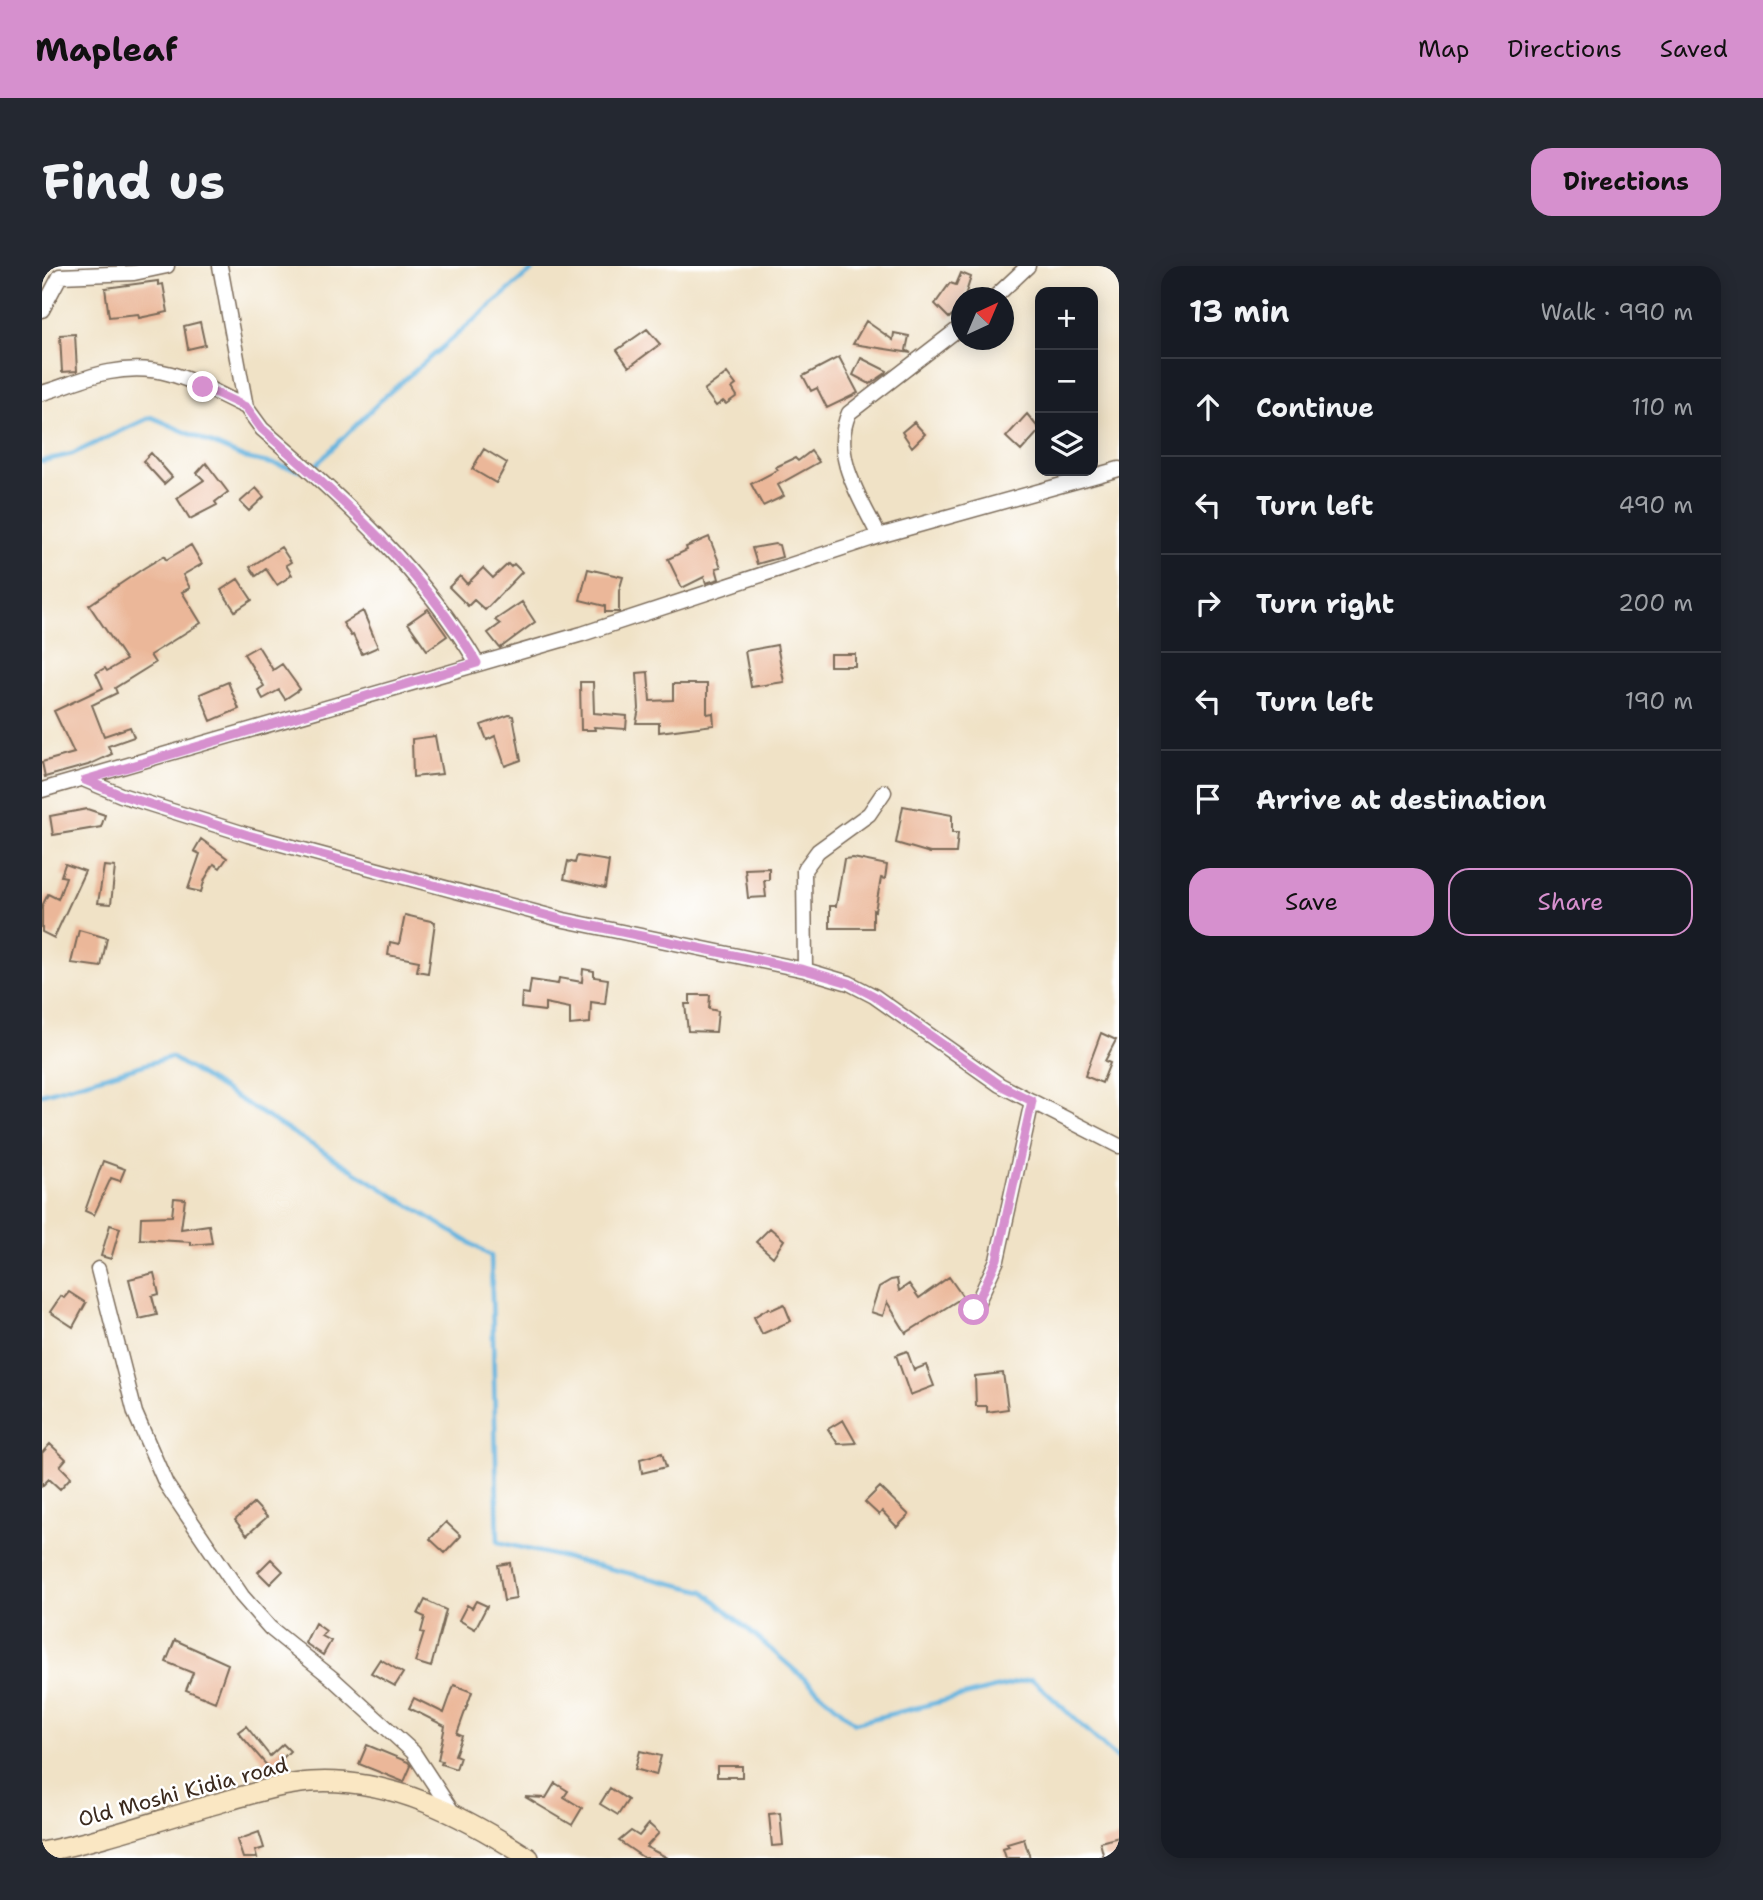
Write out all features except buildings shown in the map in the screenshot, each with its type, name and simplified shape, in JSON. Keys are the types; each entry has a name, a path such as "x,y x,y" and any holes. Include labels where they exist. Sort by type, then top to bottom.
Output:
{"street":[{"path":"42,310 60,276 134,273 167,266"},
{"path":"220,266 246,407 262,429 404,562 447,615 477,663"},
{"path":"1006,287 1028,266"},
{"path":"879,536 847,468 843,451 845,423 849,413 951,334"},
{"path":"42,393 107,372 138,368 169,371 246,407"},
{"path":"42,790 85,780 667,608 879,536 1119,468"},
{"path":"85,780 121,795 248,835 564,920 805,970 849,983 874,996 976,1069 1119,1146"},
{"path":"805,970 804,870 818,851 869,814 884,792"},
{"path":"974,1310 999,1250 1032,1101"},
{"path":"98,1269 135,1413 166,1484 242,1596 270,1628 332,1678 413,1752 453,1813"},
{"name":"Old Moshi Kidia road","path":"42,1852 249,1795 312,1782 356,1785 400,1793 453,1813 529,1858"}],"waterway":[{"path":"312,469 383,398 537,266"},
{"path":"42,461 72,454 151,417 245,458 301,470"},
{"path":"42,1094 171,1057 491,1256 498,1542 704,1591 855,1723 1032,1679 1119,1760"}],"route":[{"path":"203,387 246,407 262,429 337,496 404,562 433,597 477,663 263,727 206,741 85,780 121,795 248,835 564,920 805,970 849,983 874,996 1000,1085 1032,1101 997,1259 974,1310"}]}
